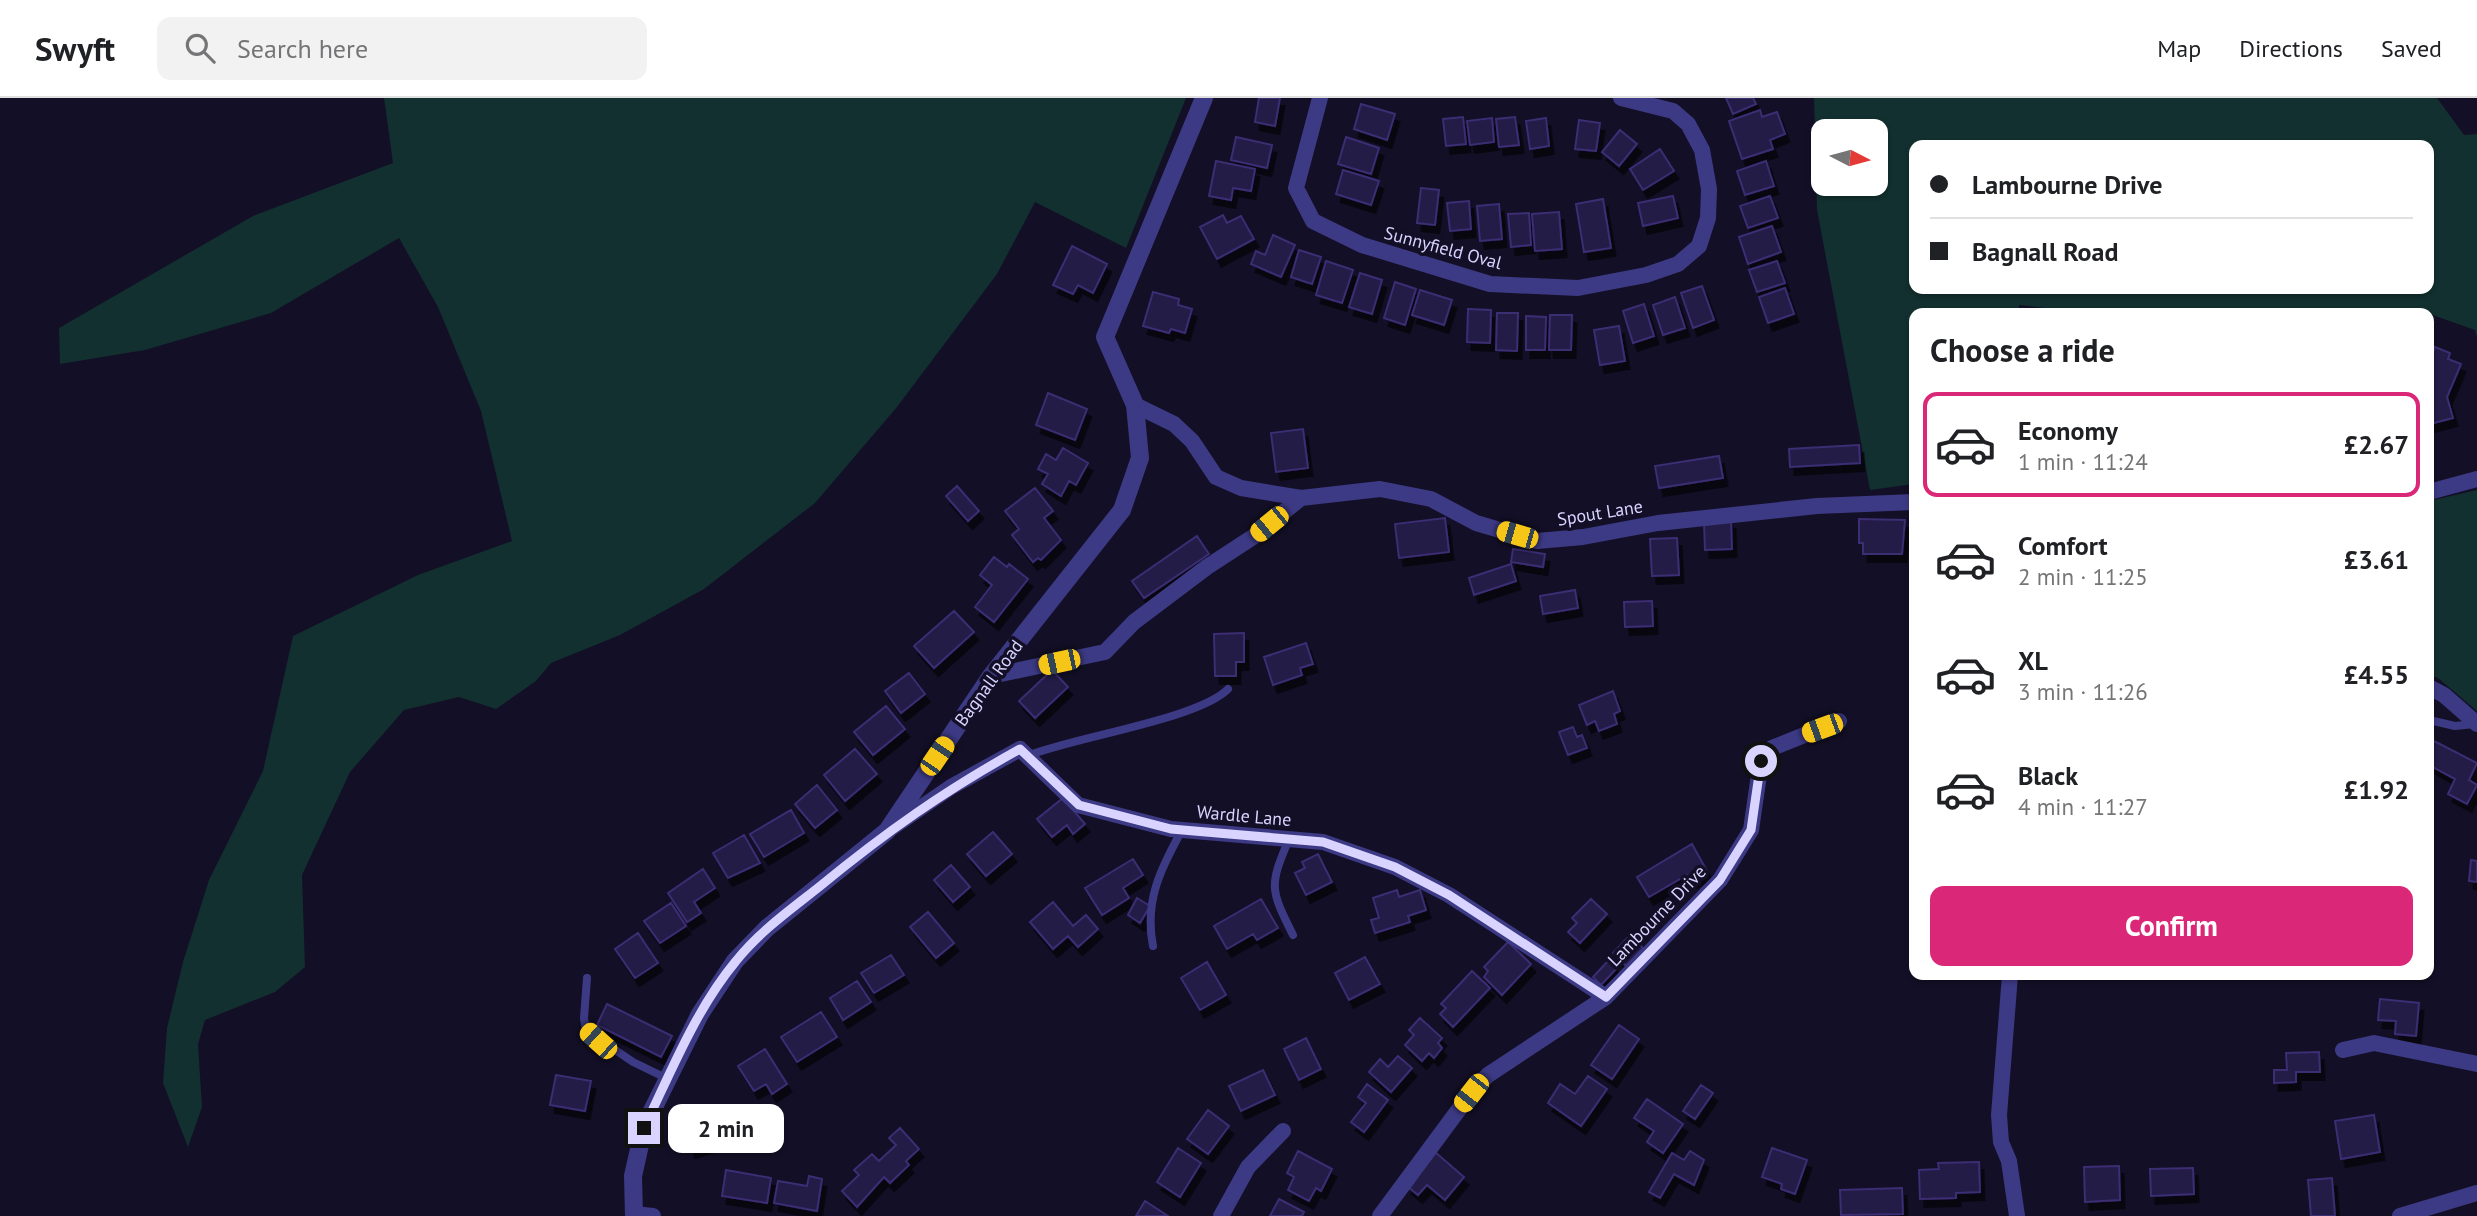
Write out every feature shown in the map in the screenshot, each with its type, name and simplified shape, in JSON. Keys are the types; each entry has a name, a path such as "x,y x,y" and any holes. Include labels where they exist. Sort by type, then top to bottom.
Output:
{"street":[{"name":"Bagnall Road","path":"634,1215 633,1176 644,1128 700,1014 735,961 767,928 887,831 991,676 1122,510 1140,458 1135,405 1105,337 1204,98"},
{"name":"Sunnyfield Oval","path":"1320,98 1296,188 1312,221 1362,245 1490,284 1578,288 1646,275 1678,264 1699,246 1708,218 1709,189 1702,150 1688,124 1673,111 1621,98"},
{"name":"Spout Lane","path":"1135,405 1174,424 1192,442 1216,477 1241,488 1301,499 1380,489 1431,499 1476,523 1537,541 1583,537 1658,523 1817,506 1909,502"},
{"path":"2434,491 2477,479"},
{"path":"991,676 1105,652 1134,622 1207,567 1254,537 1301,499"},
{"path":"2434,690 2477,724"},
{"name":"Lambourne Drive","path":"1380,1216 1455,1113 1488,1075 1606,997 1720,880 1751,830 1761,761 1772,748 1839,721"},
{"path":"887,831 951,787 1020,749 1027,756"},
{"name":"Wardle Lane","path":"1027,756 1079,805 1182,830 1323,842 1395,867 1449,895 1606,997"},
{"path":"2011,980 1999,1115 2001,1142 2009,1161 2017,1216"},
{"path":"2343,1050 2374,1043 2477,1064"},
{"path":"1222,1216 1248,1167 1283,1131"},
{"path":"2400,1216 2477,1193"},
{"path":"634,1215 653,1216"}],"lane":[{"path":"1027,756 1053,746 1205,706 1228,689"},
{"path":"2434,721 2455,726 2477,724"},
{"path":"1153,946 1150,932 1153,893 1163,866 1182,830"},
{"path":"1289,839 1274,874 1274,897 1293,935"},
{"path":"587,978 583,1018 586,1030 633,1062 668,1079"}],"green space":[{"path":"384,98 1186,98 1126,248 1035,202 997,274 897,407 815,503 704,589 620,635 551,663 536,681 496,709 459,697 404,710 350,772 302,875 305,967 275,992 205,1020 198,1044 202,1107 188,1147 163,1083 167,1028 183,962 209,880 263,771 293,636 418,575 512,541 481,411 438,307 399,238 271,313 145,350 60,364 59,328 253,216 393,163"},
{"path":"1814,98 2437,98 2464,135 2477,134 2477,338 2475,330 2434,316 2434,308 2045,308 2019,305 2019,308 1909,308 1909,485 1870,490 1817,210 1817,196 1888,196 1888,119 1815,119"},
{"path":"2477,490 2477,711 2434,677 2434,500"}],"building":[{"path":"1259,98 1280,98 1275,126 1255,122"},
{"path":"1726,98 1753,98 1756,104 1733,114"},
{"path":"1361,104 1395,114 1387,140 1354,129"},
{"path":"1760,110 1762,117 1777,112 1785,134 1770,140 1773,149 1742,159 1729,121"},
{"path":"1463,117 1466,144 1446,146 1443,119"},
{"path":"1515,117 1519,145 1499,147 1496,119"},
{"path":"1492,118 1494,142 1470,145 1467,121"},
{"path":"1546,118 1549,146 1530,149 1526,121"},
{"path":"1579,120 1600,123 1596,151 1575,149"},
{"path":"1620,130 1637,144 1619,166 1602,152"},
{"path":"1236,137 1272,145 1267,168 1231,160"},
{"path":"1346,137 1379,148 1371,174 1338,164"},
{"path":"1660,149 1674,171 1643,190 1630,169"},
{"path":"1216,161 1255,169 1251,191 1233,188 1231,200 1209,196"},
{"path":"1766,161 1774,186 1745,195 1737,171"},
{"path":"1343,170 1379,181 1371,205 1336,194"},
{"path":"1421,188 1439,190 1435,225 1417,223"},
{"path":"1673,196 1678,218 1643,226 1638,203"},
{"path":"1770,196 1778,218 1748,228 1740,206"},
{"path":"1603,199 1611,248 1584,252 1576,204"},
{"path":"1469,201 1471,229 1450,231 1447,203"},
{"path":"1499,204 1502,239 1480,241 1477,206"},
{"path":"1559,212 1562,249 1535,251 1532,214"},
{"path":"1529,213 1531,245 1511,247 1508,214"},
{"path":"1223,215 1227,223 1241,216 1254,239 1217,259 1200,227"},
{"path":"1772,226 1781,252 1748,264 1739,237"},
{"path":"1273,235 1295,245 1281,277 1251,264 1256,251 1265,255"},
{"path":"1072,246 1107,264 1093,293 1078,285 1073,294 1053,285"},
{"path":"1299,250 1321,257 1312,284 1291,277"},
{"path":"1326,261 1353,270 1342,303 1316,295"},
{"path":"1777,261 1785,283 1757,292 1749,270"},
{"path":"1360,273 1382,280 1372,314 1349,307"},
{"path":"1395,282 1416,289 1405,325 1384,318"},
{"path":"1702,286 1714,320 1693,328 1681,293"},
{"path":"1785,288 1794,314 1768,323 1759,297"},
{"path":"1420,290 1452,300 1444,325 1412,315"},
{"path":"1153,292 1179,299 1178,305 1192,309 1185,333 1171,329 1169,333 1143,326"},
{"path":"1675,297 1685,328 1663,335 1653,305"},
{"path":"1644,304 1654,336 1633,343 1623,311"},
{"path":"1468,309 1491,310 1490,343 1467,342"},
{"path":"1497,313 1518,313 1517,351 1496,350"},
{"path":"1550,315 1572,315 1571,350 1549,350"},
{"path":"1526,316 1546,317 1545,350 1526,350"},
{"path":"1619,326 1625,361 1600,365 1594,330"},
{"path":"2435,347 2450,353 2448,359 2461,364 2447,397 2453,418 2434,423"},
{"path":"1048,393 1087,409 1075,440 1036,425"},
{"path":"1303,429 1308,468 1276,472 1271,433"},
{"path":"1859,445 1860,463 1790,467 1789,449"},
{"path":"1063,448 1088,463 1076,485 1069,481 1061,496 1042,484 1048,474 1038,469 1046,454 1056,460"},
{"path":"1719,456 1723,478 1659,488 1655,466"},
{"path":"957,486 979,511 968,521 946,496"},
{"path":"1035,488 1053,511 1044,518 1061,540 1041,560 1038,558 1033,562 1012,535 1019,529 1005,511"},
{"path":"1445,518 1449,552 1399,558 1395,524"},
{"path":"1859,519 1905,520 1902,554 1863,554 1863,543 1859,543"},
{"path":"1731,521 1732,549 1705,550 1704,522"},
{"path":"1197,536 1209,554 1144,598 1132,581"},
{"path":"1677,538 1679,575 1652,576 1650,539"},
{"path":"1513,549 1545,554 1543,567 1511,562"},
{"path":"994,557 1007,567 1009,564 1028,579 994,622 975,607 992,585 980,575"},
{"path":"1511,564 1516,581 1474,595 1469,578"},
{"path":"1575,590 1578,608 1543,614 1540,596"},
{"path":"1652,601 1653,626 1625,627 1624,602"},
{"path":"954,611 974,632 934,668 914,646"},
{"path":"1244,633 1244,662 1236,662 1236,676 1215,676 1214,634"},
{"path":"1306,643 1313,664 1300,668 1302,675 1273,685 1264,657"},
{"path":"1052,670 1068,687 1035,718 1019,701"},
{"path":"909,673 925,694 901,713 885,691"},
{"path":"1613,691 1620,711 1614,714 1617,724 1599,731 1595,721 1587,725 1579,705"},
{"path":"886,706 905,729 873,755 854,732"},
{"path":"1573,727 1577,737 1582,735 1587,748 1568,755 1559,732"},
{"path":"2434,741 2477,763 2469,780 2477,785 2467,804 2448,794 2455,779 2434,768"},
{"path":"855,749 877,774 845,801 824,775"},
{"path":"817,785 837,810 815,828 795,804"},
{"path":"1063,798 1085,824 1073,834 1067,825 1052,837 1037,819"},
{"path":"791,810 804,833 764,857 750,834"},
{"path":"993,832 1012,854 986,876 967,854"},
{"path":"744,835 760,863 728,878 713,853"},
{"path":"1692,844 1707,871 1690,881 1687,875 1649,897 1637,877"},
{"path":"1318,854 1332,882 1306,895 1295,873 1305,868 1302,862"},
{"path":"1133,859 1143,875 1123,888 1129,898 1102,915 1085,888"},
{"path":"2471,860 2477,861 2477,882 2469,881"},
{"path":"951,865 970,887 953,902 934,880"},
{"path":"703,869 715,888 694,902 701,913 687,922 668,893"},
{"path":"1397,890 1399,897 1420,890 1426,910 1408,916 1410,922 1375,933 1371,920 1379,918 1373,898"},
{"path":"1137,898 1150,906 1140,923 1128,915"},
{"path":"1261,899 1278,928 1257,940 1253,934 1227,949 1214,926"},
{"path":"1591,899 1607,914 1580,943 1568,932 1577,923 1572,918"},
{"path":"1053,902 1073,926 1086,915 1098,929 1078,947 1068,936 1053,949 1030,922"},
{"path":"671,903 686,926 660,943 644,921"},
{"path":"928,912 954,943 936,958 910,927"},
{"path":"638,933 658,963 635,978 615,949"},
{"path":"1630,935 1643,948 1626,966 1613,953"},
{"path":"1508,942 1531,964 1502,995 1484,977 1488,971 1484,967"},
{"path":"891,955 904,975 874,993 861,973"},
{"path":"1365,957 1380,984 1349,1000 1335,973"},
{"path":"1609,960 1617,968 1601,985 1593,977"},
{"path":"1207,962 1226,995 1200,1010 1181,978"},
{"path":"1472,971 1490,988 1453,1027 1440,1014 1446,1008 1441,1004"},
{"path":"857,981 871,1002 843,1020 830,998"},
{"path":"2380,999 2419,1003 2416,1036 2395,1034 2396,1021 2378,1020"},
{"path":"607,1004 672,1036 661,1057 597,1025"},
{"path":"821,1012 837,1037 797,1062 781,1037"},
{"path":"1420,1018 1442,1038 1438,1043 1442,1048 1434,1058 1429,1053 1422,1061 1405,1045 1414,1035 1409,1030"},
{"path":"1619,1025 1639,1039 1612,1079 1591,1065"},
{"path":"1306,1038 1321,1069 1299,1080 1284,1049"},
{"path":"765,1049 787,1084 772,1094 766,1084 754,1091 738,1066"},
{"path":"2319,1052 2320,1072 2296,1072 2296,1082 2274,1083 2274,1070 2287,1070 2286,1053"},
{"path":"1398,1056 1412,1068 1391,1092 1369,1072 1380,1059 1388,1067"},
{"path":"1263,1070 1275,1095 1241,1111 1229,1086"},
{"path":"556,1075 591,1081 585,1111 550,1105"},
{"path":"1588,1076 1607,1089 1581,1126 1548,1103 1560,1084 1575,1094"},
{"path":"1367,1084 1388,1100 1364,1132 1351,1122 1366,1103 1358,1097"},
{"path":"1701,1085 1713,1093 1695,1119 1683,1111"},
{"path":"1647,1099 1683,1124 1663,1153 1647,1142 1654,1131 1634,1118"},
{"path":"1208,1110 1229,1126 1208,1154 1187,1139"},
{"path":"715,1113 723,1140 691,1150 682,1124"},
{"path":"2374,1115 2380,1152 2341,1159 2335,1121"},
{"path":"900,1128 919,1149 906,1161 909,1165 890,1183 884,1177 857,1207 842,1191 859,1175 854,1170 872,1154 879,1161 896,1145 889,1138"},
{"path":"1178,1148 1201,1163 1180,1197 1157,1182"},
{"path":"1772,1148 1807,1160 1795,1194 1781,1189 1782,1184 1762,1177"},
{"path":"1298,1151 1332,1169 1321,1191 1316,1188 1309,1201 1288,1190 1294,1177 1287,1173"},
{"path":"1690,1151 1704,1160 1694,1185 1674,1174 1660,1198 1649,1192 1672,1153 1684,1160"},
{"path":"1435,1152 1464,1177 1445,1200 1427,1185 1418,1195 1407,1186"},
{"path":"1979,1162 1980,1192 1956,1193 1956,1198 1920,1199 1919,1170 1939,1169 1938,1163"},
{"path":"2119,1166 2120,1200 2085,1202 2084,1167"},
{"path":"2193,1168 2194,1194 2151,1196 2150,1169"},
{"path":"726,1170 771,1178 767,1203 722,1196"},
{"path":"809,1176 822,1179 817,1211 774,1203 778,1181 807,1186"},
{"path":"2332,1178 2335,1216 2311,1216 2308,1180"},
{"path":"1902,1188 1903,1214 1841,1215 1840,1190"},
{"path":"1279,1199 1304,1212 1302,1216 1270,1216"},
{"path":"1145,1201 1168,1216 1136,1216"}],"route":[{"path":"644,1128 700,1014 735,961 767,928 887,831 951,787 1020,749 1079,805 1171,829 1323,842 1395,867 1449,895 1606,997 1720,880 1751,830 1761,761"}]}
